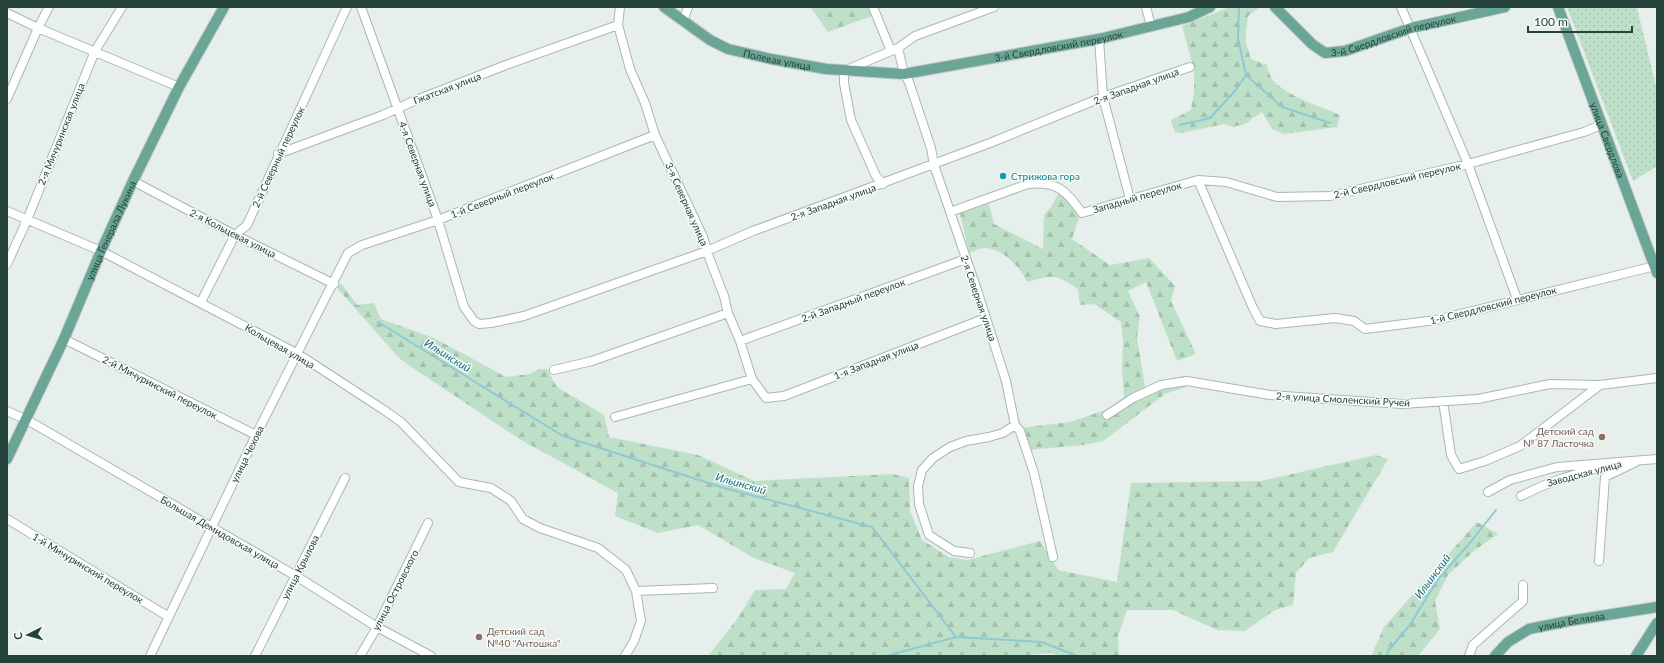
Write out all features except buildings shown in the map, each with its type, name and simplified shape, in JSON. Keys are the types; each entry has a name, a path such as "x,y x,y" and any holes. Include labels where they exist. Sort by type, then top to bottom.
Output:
{"main road":[{"name":"улица Генерала Лукина","path":"7,460 64,339 101,250 133,181 179,87 224,7"},
{"name":"Полевая улица","path":"664,7 710,40 728,48 771,59 844,71 904,74"},
{"name":"3-й Свердловский переулок","path":"904,74 1099,39 1189,17 1210,7"},
{"name":"3-й Свердловский переулок","path":"1274,7 1312,44 1325,53 1345,51 1411,28 1505,7"},
{"name":"улица Свердлова","path":"1558,7 1656,269"},
{"name":"улица Беляева","path":"1495,656 1508,642 1529,629 1597,616 1657,607"},
{"path":"1636,656 1657,622"}],"street":[{"path":"7,99 38,28 49,7"},
{"name":"2-я Мичуринская улица","path":"7,264 27,220 95,51 122,7"},
{"name":"2-й Северный переулок","path":"201,302 235,235 247,225 278,154 347,7"},
{"name":"4-я Северная улица","path":"361,7 438,220 464,307 474,321"},
{"name":"3-я Северная улица","path":"620,7 618,25 630,69 645,103 656,135 703,237 724,296 728,313 740,341 752,378 766,398"},
{"path":"683,22 688,7"},
{"name":"2-я Северная улица","path":"872,7 909,82 931,148 934,165 1006,381 1015,425 1020,431 1034,473 1053,557"},
{"path":"883,184 876,176 851,120 844,83 844,71 894,50 915,36 994,7"},
{"path":"1146,7 1151,26"},
{"path":"1401,7 1468,164 1517,299"},
{"path":"7,13 38,28 179,87"},
{"name":"Гжатская улица","path":"278,154 506,65 618,25"},
{"path":"1099,39 1103,97 1130,199"},
{"name":"2-я Западная улица","path":"474,321 479,324 491,324 524,316 707,251 753,231 934,165 1103,97 1190,67"},
{"name":"2-й Свердловский переулок","path":"1198,180 1226,182 1277,197 1330,196 1468,164 1584,132 1601,125"},
{"name":"1-й Северный переулок","path":"348,253 362,245 438,220 656,135"},
{"name":"Западный переулок","path":"950,212 1028,184 1040,183 1053,185 1070,195 1082,213 1198,180"},
{"name":"1-й Свердловский переулок","path":"1198,180 1260,321 1276,324 1336,318 1354,321 1365,329 1436,320 1517,299 1656,269"},
{"name":"2-я Кольцевая улица","path":"133,181 235,235 334,284"},
{"name":"Кольцевая улица","path":"7,211 101,250 298,354 401,422 459,482 491,488 511,501 523,519 540,528 598,548 626,570 636,591"},
{"name":"улица Чехова","path":"150,656 256,435 334,284 348,253"},
{"name":"2-й Западный переулок","path":"740,341 966,259"},
{"path":"554,370 592,361 728,313"},
{"name":"1-я Западная улица","path":"766,398 784,396 986,318"},
{"name":"2-й Мичуринский переулок","path":"64,339 256,435"},
{"path":"615,417 752,378"},
{"name":"2-я улица Смоленский Ручей","path":"1107,415 1133,398 1161,385 1187,381 1270,395 1402,404 1478,399 1550,384 1600,385 1657,378"},
{"path":"1443,402 1451,455 1459,469 1486,462 1520,446 1600,385"},
{"name":"Большая Демидовская улица","path":"7,411 26,419 296,576 377,627 431,656"},
{"path":"970,553 954,552 929,535 919,504 918,486 922,470 933,458 950,447 966,441 1003,433 1015,425"},
{"name":"Заводская улица","path":"1488,492 1510,480 1557,467 1657,459"},
{"name":"Заводская улица","path":"1520,496 1562,477 1626,461"},
{"name":"Заводская улица","path":"1599,561 1604,477 1638,461"},
{"name":"улица Крылова","path":"255,656 345,478"},
{"name":"1-й Мичуринский переулок","path":"7,519 169,617"},
{"name":"улица Островского","path":"360,656 377,627 428,523"},
{"path":"1469,656 1473,645 1523,601 1523,585"},
{"path":"625,656 634,641 641,621 636,591 713,588"}],"green space":[{"path":"808,7 868,7 872,16 828,32 811,8"},
{"path":"1230,7 1260,7 1248,16 1245,40 1251,59 1267,65 1273,80 1287,92 1340,115 1337,127 1284,134 1272,129 1262,112 1245,124 1233,127 1224,124 1181,133 1175,132 1171,120 1191,110 1194,92 1194,70 1182,26"},
{"path":"1567,7 1636,7 1638,12 1657,90 1657,166 1633,181"},
{"path":"1059,192 1071,204 1079,218 1072,239 1110,265 1149,258 1175,286 1171,301 1196,354 1177,361 1146,282 1128,291 1140,317 1137,337 1145,387 1184,376 1186,387 1165,394 1103,441 1083,445 1028,451 1020,428 1070,422 1108,409 1124,397 1122,367 1123,340 1121,322 1094,304 1080,305 1078,289 1064,280 1048,277 1027,282 1016,265 1010,259 997,251 984,248 969,253 960,213 989,204 994,224 1043,249 1044,215 1051,207"},
{"path":"341,283 357,305 374,303 381,319 434,338 506,377 530,374 539,369 547,369 557,387 604,415 609,437 698,455 754,481 892,474 909,478 910,511 922,540 949,557 967,560 1040,541 1058,570 1117,582 1131,483 1261,481 1376,455 1388,459 1333,552 1309,558 1296,573 1293,605 1275,610 1245,631 1217,630 1173,610 1127,610 1118,636 1119,656 1059,656 1051,653 1021,656 708,656 738,618 755,590 786,589 795,573 754,558 698,525 658,533 615,516 618,493 521,440 399,358 337,288"},
{"path":"1477,522 1498,534 1475,550 1448,575 1435,601 1440,629 1418,656 1371,656 1384,627"}],"waterway":[{"path":"1239,8 1238,38 1246,75 1282,107 1330,123"},
{"path":"1180,125 1210,118 1234,92 1246,75"},
{"name":"Ильинский","path":"378,322 563,436 724,488 872,527 956,637 1042,642 1077,656"},
{"name":"Ильинский","path":"1387,656 1388,651 1409,626 1439,578 1496,510"},
{"path":"886,656 956,637"}],"place":[{"name":"Стрижова гора","path":"1003,176"},
{"name":"Детский сад № 87 Ласточка","path":"1602,437"},
{"name":"Детский сад №40 \"Антошка\"","path":"479,637"}]}
